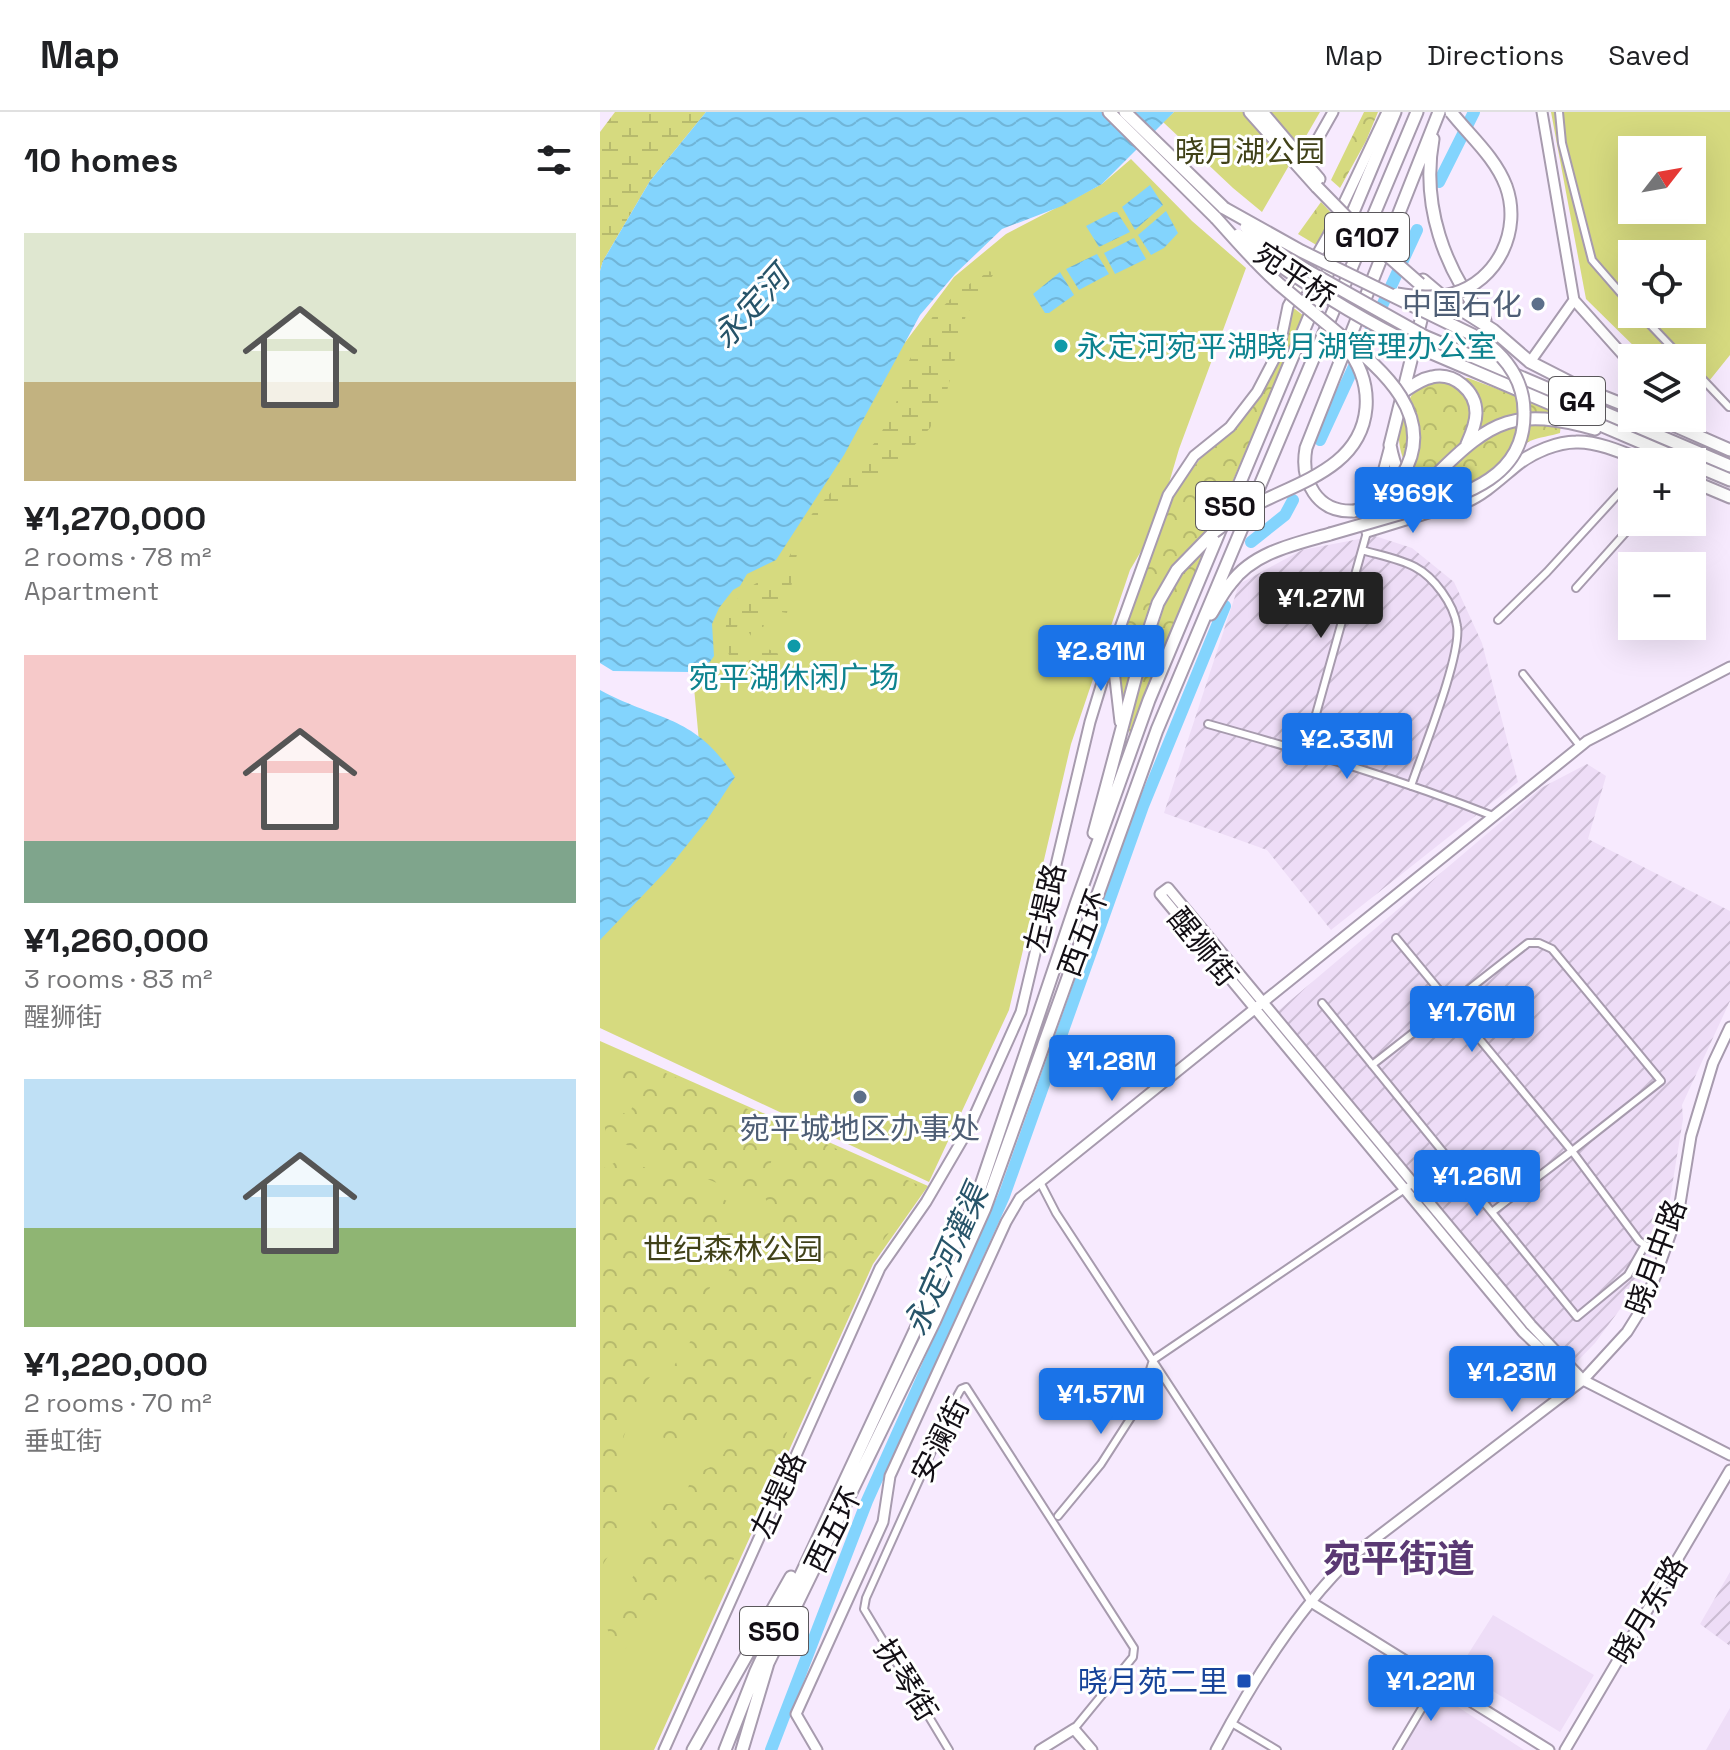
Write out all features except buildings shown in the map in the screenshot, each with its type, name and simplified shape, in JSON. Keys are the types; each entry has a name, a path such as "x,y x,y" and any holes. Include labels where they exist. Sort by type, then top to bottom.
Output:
{"highway":[{"name":"G4","path":"1109,112 1220,213"},
{"name":"G4","path":"1125,112 1220,213"},
{"name":"G107","path":"1250,112 1292,153"},
{"name":"G107","path":"1262,112 1292,153 1361,232 1422,282 1493,330 1530,362 1618,402"},
{"name":"西五环","path":"827,1514 976,1200 1149,700 1395,112"},
{"name":"西五环","path":"742,1750 768,1663 935,1320 985,1208 1152,744 1417,112"},
{"path":"1220,213 1275,281 1332,329 1387,376 1404,401 1411,418 1412,447 1406,469 1385,497 1373,505 1354,511 1327,506 1312,492 1304,472 1306,448 1438,112"},
{"path":"1438,112 1429,175 1436,227 1453,271 1493,330"},
{"path":"1387,293 1437,297 1460,291 1489,271 1507,243 1512,209 1505,183 1491,159 1451,112"},
{"path":"1192,646 1242,570 1278,549 1364,528 1452,498 1487,482 1502,470 1513,455 1524,420 1519,383 1494,349 1466,331 1220,213"},
{"name":"宛平桥","path":"1220,213 1292,262 1424,336 1730,466"},
{"name":"宛平桥","path":"1220,213 1296,277 1369,324 1637,440"},
{"name":"G107","path":"1390,445 1425,304 1422,282"},
{"path":"1420,317 1433,306 1449,302"},
{"path":"1076,904 1158,603 1177,570 1214,532 1241,513 1322,473 1343,456 1358,436 1366,413 1364,381 1358,364 1332,329"},
{"path":"1403,392 1430,377 1441,376 1459,382 1468,390 1476,413 1467,445"},
{"path":"1364,528 1408,498 1467,445 1508,422 1534,418 1570,422 1637,440"},
{"path":"1691,432 1730,450"},
{"name":"G4","path":"1637,440 1655,448"},
{"path":"1707,440 1730,466"},
{"path":"1390,445 1394,464 1408,488 1422,499 1449,507 1483,494 1534,453 1555,446 1577,442 1618,454"},
{"name":"G4","path":"1706,470 1730,480"},
{"path":"1706,475 1717,475"},
{"path":"1706,487 1730,497"},
{"path":"693,1750 827,1514"},
{"name":"S50","path":"725,1750 756,1671 827,1514"}],"street":[{"path":"1302,165 1333,112"},
{"name":"左堤路","path":"664,1750 880,1268 926,1202 968,1130 1021,1012 1090,722 1112,650 1168,495 1194,456 1230,427 1257,392 1279,350 1288,306 1331,230 1387,112"},
{"path":"1542,112 1574,300 1618,349"},
{"path":"1559,112 1562,143 1592,260 1618,290"},
{"path":"1530,362 1574,300"},
{"path":"1653,328 1669,344"},
{"path":"1706,383 1729,407"},
{"path":"1304,754 1362,550 1364,528 1390,445"},
{"path":"1498,620 1618,494"},
{"path":"1364,528 1449,507"},
{"path":"1576,588 1622,536"},
{"path":"1362,550 1413,566 1433,579 1458,628 1452,665 1411,786"},
{"path":"1112,650 1120,734"},
{"path":"817,1750 796,1714 883,1522 890,1476 1006,1222 1020,1198 1580,746 1730,667"},
{"path":"1523,674 1580,746"},
{"path":"1208,724 1411,786 1493,816"},
{"name":"醒狮街","path":"1258,1006 1168,888 1160,894 1258,1006 1408,1187 1583,1380 1730,1455"},
{"path":"1396,938 1572,1151 1639,1241 1664,1252"},
{"path":"1372,1065 1528,943 1539,943 1552,949 1661,1081 1492,1212"},
{"path":"1322,1003 1577,1317 1628,1275 1645,1245"},
{"name":"晓月中路","path":"1216,1750 1230,1722 1311,1602 1333,1575 1355,1554 1583,1380 1627,1332 1642,1308 1679,1210 1691,1136 1713,1063 1730,1027"},
{"path":"1040,1182 1056,1213 1311,1602 1549,1750"},
{"path":"1058,1516 1101,1464 1139,1405 1153,1360 1408,1187"},
{"name":"安澜街","path":"864,1609 866,1598 956,1398 966,1387 1134,1648 1133,1657 1074,1729"},
{"name":"晓月东路","path":"1565,1750 1730,1470"},
{"name":"抚琴街","path":"864,1609 949,1750"},
{"path":"1397,1750 1438,1681"},
{"path":"1230,1722 1277,1750"},
{"path":"1040,1750 1074,1729 1092,1750"}],"shaded area":[{"path":"1375,536 1412,548 1454,582 1482,643 1518,782 1331,930 1267,850 1164,813 1239,584 1302,550"},
{"path":"1587,764 1606,776 1588,839 1730,911 1730,1001 1682,1105 1683,1119 1668,1211 1643,1278 1595,1343 1562,1377 1265,1022 1541,788"},
{"path":"1730,1572 1730,1646 1700,1624"},
{"path":"1493,1615 1594,1675 1560,1732 1458,1670"},
{"path":"1435,1692 1524,1750 1402,1750"},
{"path":"1730,1708 1730,1750 1706,1750"}],"green space":[{"path":"615,112 706,112 650,181 600,271 600,132"},
{"name":"晓月湖公园","path":"1174,112 1320,112 1262,212 1163,122"},
{"path":"1364,112 1378,112 1340,188 1331,180"},
{"path":"1551,112 1730,112 1730,355 1706,385 1706,344 1632,344 1586,299"},
{"path":"1131,159 1192,221 1246,268 1179,449 1157,524 1130,570 1071,744 1009,1010 929,1182 600,1028 600,901 703,785 691,655 739,556 815,463 954,277 1006,234 1102,184"},
{"path":"1321,202 1335,217 1318,246 1298,234"},
{"path":"990,271 993,275 966,315 946,395 930,428 902,459 826,510 801,540 793,569 783,568 812,514 877,440 895,408 902,374 933,316 960,290"},
{"path":"1291,306 1304,316 1221,508 1130,734 1117,648 1174,492 1204,454 1234,429 1257,399"},
{"path":"1468,378 1552,409 1561,422 1560,433 1530,441 1482,477 1461,488 1448,492 1428,490 1413,477 1400,450 1399,434 1404,410 1416,389 1426,382"},
{"path":"776,576 793,576 787,613 766,618 760,638 753,639 748,631 737,625 738,637 743,645 738,655 753,656 766,648 783,656 783,688 759,684 741,673 730,657 726,638 728,618 737,600 753,585"},
{"name":"世纪森林公园","path":"600,1041 928,1186 873,1264 654,1750 600,1750"},
{"path":"629,1057 768,1118 760,1137 775,1150 762,1189 750,1197 606,1136 602,1106 629,1115 638,1093 612,1086 617,1071"},
{"path":"794,1130 923,1187 873,1254 845,1316 800,1398 764,1492 723,1583 707,1583 694,1561 649,1612 626,1648 613,1651 605,1619 632,1579 645,1552 652,1523 652,1505 682,1503 693,1475 717,1464 731,1442 710,1410 680,1445 666,1442 656,1424 663,1403 660,1386 720,1298 729,1270 768,1205 765,1197"},
{"path":"620,1160 674,1176 744,1209 701,1308 641,1389 616,1458 622,1498 619,1539 600,1569 600,1170"}],"water":[{"name":"永定河","path":"706,112 1174,112 1102,184 1062,206 1002,229 955,274 920,315 844,455 776,560 747,574 719,608 712,624 714,656 710,662 689,672 613,671 600,663 600,271 650,181"},
{"path":"1150,185 1163,205 1135,230 1122,207"},
{"path":"1166,211 1178,233 1164,248 1151,255 1138,235"},
{"path":"1117,212 1130,232 1099,247 1086,226"},
{"path":"1134,238 1146,259 1115,274 1104,253"},
{"path":"1097,254 1109,274 1079,290 1066,269"},
{"path":"1060,272 1074,295 1045,313 1033,294"},
{"path":"600,690 690,730 720,756 735,777 707,820 667,870 600,940"}],"waterway":[{"name":"永定河灌渠","path":"1439,182 1474,112"},
{"name":"永定河灌渠","path":"1320,440 1417,230"},
{"name":"永定河灌渠","path":"1251,542 1285,515 1293,500"},
{"name":"永定河灌渠","path":"771,1750 867,1501 1004,1196 1143,806 1225,606"}],"place":[{"name":"中国石化","path":"1538,304"},
{"name":"永定河宛平湖晓月湖管理办公室","path":"1061,346"},
{"name":"宛平湖休闲广场","path":"794,646"},
{"name":"宛平城地区办事处","path":"860,1097"},
{"name":"晓月苑二里","path":"1244,1681"}],"district":[{"name":"宛平街道","path":"1399,1559"}]}
